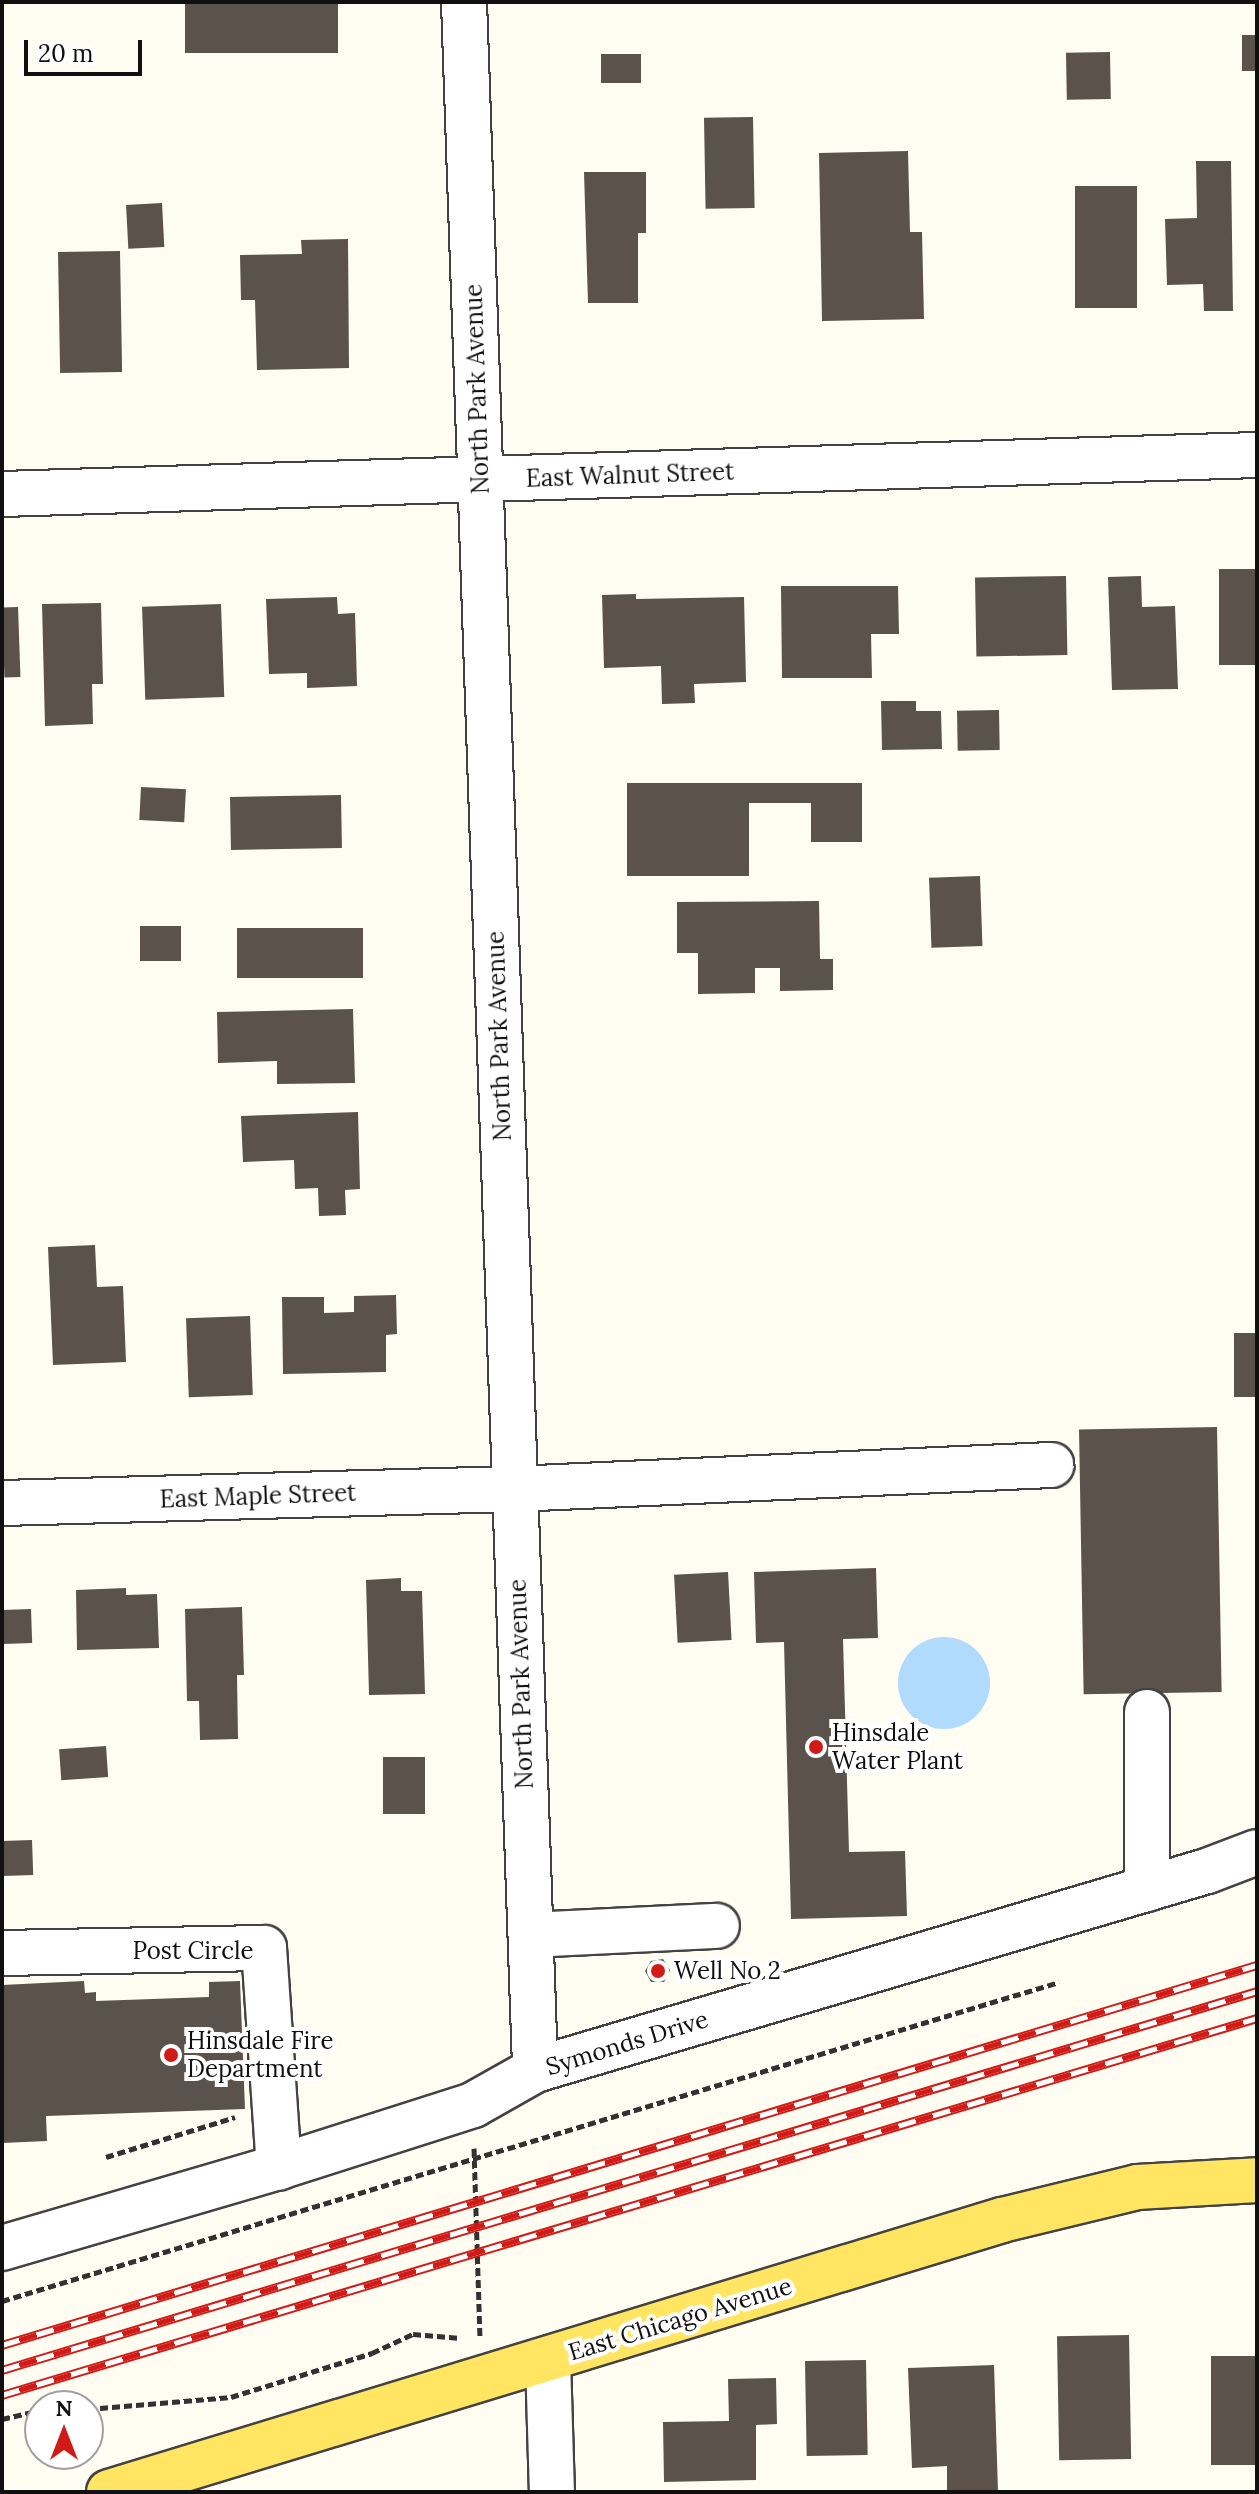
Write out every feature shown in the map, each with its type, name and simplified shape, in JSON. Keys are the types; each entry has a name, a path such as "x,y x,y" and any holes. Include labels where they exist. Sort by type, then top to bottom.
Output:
{"main road":[{"name":"East Chicago Avenue","path":"109,2492 1002,2220 1137,2187 1257,2180"}],"street":[{"name":"North Park Avenue","path":"464,2 535,2070"},
{"name":"East Walnut Street","path":"2,494 1257,455"},
{"name":"East Maple Street","path":"2,1503 514,1489 1051,1465"},
{"path":"1147,1712 1147,1889"},
{"name":"Symonds Drive","path":"2,2248 279,2167 473,2105 535,2070 1147,1889 1257,1852"},
{"path":"531,1935 717,1926"},
{"name":"Post Circle","path":"2,1953 264,1948 279,2167"},
{"path":"548,2360 552,2492"}],"path":[{"path":"2,2301 1059,1982"},
{"path":"106,2157 275,2105"},
{"path":"104,2408 231,2397 372,2353 413,2334 480,2340 473,2105"},
{"path":"2,2419 24,2414"}],"water":[{"path":"944,1637 962,1640 977,1650 987,1665 990,1683 987,1701 977,1716 962,1726 944,1729 926,1726 911,1716 901,1701 898,1683 901,1665 911,1650 926,1640"}],"building":[{"path":"185,2 338,2 338,53 185,53"},
{"path":"1242,35 1257,35 1257,71 1242,71"},
{"path":"1110,52 1111,99 1067,100 1066,53"},
{"path":"601,54 641,54 641,83 601,83"},
{"path":"753,117 755,208 706,209 704,118"},
{"path":"908,151 910,232 922,232 924,319 822,321 819,153"},
{"path":"1196,161 1231,161 1233,311 1204,311 1203,284 1167,285 1165,219 1197,218"},
{"path":"584,172 646,172 646,233 638,233 638,303 588,303"},
{"path":"1075,186 1137,186 1137,308 1075,308"},
{"path":"162,203 164,247 128,249 126,205"},
{"path":"348,239 349,368 257,370 255,300 241,300 240,255 302,254 301,240"},
{"path":"120,251 122,372 60,373 58,252"},
{"path":"1219,569 1257,569 1257,665 1219,665"},
{"path":"1066,576 1067,655 976,657 975,578"},
{"path":"1141,576 1142,607 1175,606 1178,689 1112,690 1108,577"},
{"path":"781,586 898,586 899,634 871,634 872,678 782,678"},
{"path":"636,594 636,599 744,597 746,682 694,684 695,703 662,704 661,666 604,668 602,595"},
{"path":"337,597 338,614 355,613 357,686 307,688 307,673 269,674 266,599"},
{"path":"101,603 103,684 92,684 93,724 45,726 42,604"},
{"path":"221,604 224,697 145,700 142,607"},
{"path":"18,607 20,677 4,678 2,608"},
{"path":"881,701 916,701 916,711 941,711 942,749 882,750"},
{"path":"999,710 1000,750 958,751 957,711"},
{"path":"627,783 862,783 862,842 811,842 811,803 749,803 749,876 627,876"},
{"path":"141,787 186,789 184,822 139,820"},
{"path":"341,795 342,848 231,850 230,797"},
{"path":"980,876 982,946 931,948 929,878"},
{"path":"819,901 820,959 833,959 833,990 780,991 780,968 755,968 755,993 698,994 698,953 677,953 677,902"},
{"path":"140,926 181,926 181,961 140,961"},
{"path":"237,928 363,928 363,978 237,978"},
{"path":"353,1009 355,1083 277,1084 277,1061 218,1063 217,1012"},
{"path":"358,1112 360,1189 345,1190 346,1215 319,1216 318,1188 295,1189 294,1160 243,1162 241,1116"},
{"path":"95,1245 97,1287 123,1286 126,1362 53,1365 48,1247"},
{"path":"396,1295 397,1334 386,1335 386,1372 283,1374 282,1297 324,1297 324,1313 354,1312 354,1296"},
{"path":"250,1316 253,1395 189,1397 186,1318"},
{"path":"1234,1333 1257,1333 1257,1397 1234,1397"},
{"path":"1217,1427 1222,1692 1084,1694 1079,1429"},
{"name":"Hinsdale Water Plant","path":"876,1568 878,1638 843,1639 849,1852 905,1851 907,1916 791,1919 784,1642 756,1643 754,1572"},
{"path":"728,1572 732,1640 678,1643 674,1575"},
{"path":"401,1578 401,1591 422,1591 425,1694 369,1695 366,1580"},
{"path":"126,1588 126,1595 157,1594 159,1648 77,1650 76,1590"},
{"path":"242,1607 244,1675 237,1675 238,1739 200,1740 199,1701 187,1701 185,1609"},
{"path":"31,1609 32,1643 3,1644 2,1610"},
{"path":"106,1746 108,1777 61,1780 59,1749"},
{"path":"383,1757 425,1757 425,1814 383,1814"},
{"path":"32,1840 33,1875 3,1876 2,1841"},
{"name":"Well No 2","path":"663,1959 670,1970 664,1982 651,1982 645,1971 651,1961"},
{"path":"84,1981 85,1993 96,1992 96,2001 209,1997 209,1982 240,1981 245,2109 46,2116 47,2141 2,2143 2,1985"},
{"path":"1129,2335 1131,2459 1059,2460 1057,2336"},
{"path":"1211,2356 1257,2356 1257,2465 1211,2465"},
{"path":"866,2360 868,2455 807,2456 805,2361"},
{"path":"994,2365 998,2492 947,2492 947,2466 912,2468 908,2368"},
{"path":"776,2378 777,2424 756,2425 756,2480 664,2482 663,2422 729,2421 728,2379"}],"railway":[{"path":"2,2345 1257,1965"},
{"path":"2,2370 1257,1991"},
{"path":"2,2395 1257,2018"}],"place":[{"name":"Hinsdale Water Plant","path":"816,1747"},
{"name":"Well No 2","path":"658,1971"},
{"name":"Hinsdale Fire Department","path":"171,2055"}]}
